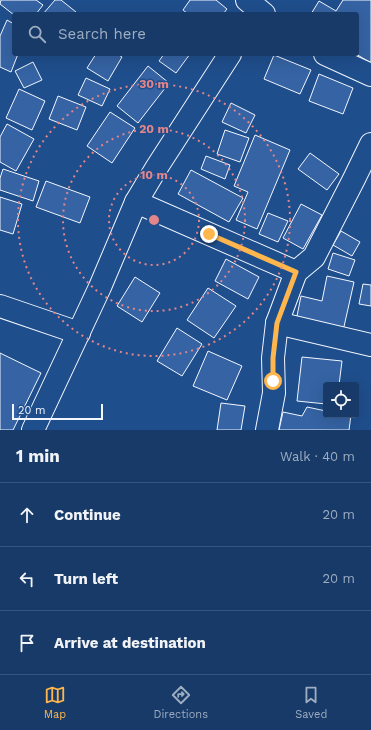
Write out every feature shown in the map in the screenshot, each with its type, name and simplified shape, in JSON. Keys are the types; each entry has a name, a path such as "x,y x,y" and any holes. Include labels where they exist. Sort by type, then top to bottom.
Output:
{"street":[{"path":"34,430 79,333 136,202 229,56"},
{"path":"330,56 371,75"},
{"path":"267,430 274,393 273,358 277,323 296,272 314,257 371,144"},
{"path":"136,202 296,272"},
{"path":"0,306 79,333"},
{"path":"277,323 371,346"}],"building":[{"path":"1,0 36,0 43,5 38,12 12,12 12,13 0,4"},
{"path":"55,0 61,0 76,12 45,12"},
{"path":"190,0 216,0 227,9 225,12 186,12 183,10"},
{"path":"343,0 371,0 371,63 359,56 359,12 312,12 319,1 336,11"},
{"path":"7,20 12,23 12,56 17,56 11,72 0,67 0,36"},
{"path":"95,56 122,57 108,81 87,68"},
{"path":"163,56 189,56 176,73 159,61"},
{"path":"274,56 311,70 300,94 264,79"},
{"path":"33,62 42,80 24,88 15,71"},
{"path":"148,66 169,83 138,123 117,106"},
{"path":"319,74 353,88 343,114 309,101"},
{"path":"86,78 110,89 102,106 78,95"},
{"path":"19,89 45,101 32,130 6,118"},
{"path":"58,96 86,107 77,130 49,119"},
{"path":"231,103 255,115 246,133 222,122"},
{"path":"110,112 135,128 112,163 87,146"},
{"path":"7,124 34,139 16,171 0,162 0,137"},
{"path":"225,130 249,138 240,162 217,154"},
{"path":"255,135 290,150 257,229 236,220 248,192 234,186"},
{"path":"310,153 339,174 327,190 298,169"},
{"path":"206,156 230,165 225,179 201,169"},
{"path":"3,169 39,181 33,201 0,190 0,178"},
{"path":"191,170 243,198 229,222 178,194"},
{"path":"46,181 90,197 80,223 36,207"},
{"path":"0,197 22,204 13,234 0,230"},
{"path":"301,204 322,215 303,249 283,238"},
{"path":"268,213 288,221 278,242 259,234"},
{"path":"341,231 360,242 352,256 333,245"},
{"path":"333,253 355,260 349,276 328,269"},
{"path":"226,259 259,277 248,299 215,281"},
{"path":"327,276 354,282 343,331 296,321 301,296 322,301"},
{"path":"135,277 160,293 142,322 117,306"},
{"path":"363,284 371,285 371,306 359,304"},
{"path":"208,288 236,306 214,338 187,320"},
{"path":"177,328 202,344 182,376 157,361"},
{"path":"208,351 242,366 227,400 193,386"},
{"path":"0,353 41,373 13,430 0,430"},
{"path":"302,357 342,361 339,382 323,382 323,404 297,401"},
{"path":"221,403 245,406 241,430 217,430"},
{"path":"307,407 323,410 323,418 351,418 349,430 279,430 283,412 302,416"}],"route":[{"path":"209,234 296,272 277,323 273,358 273,381"}]}
